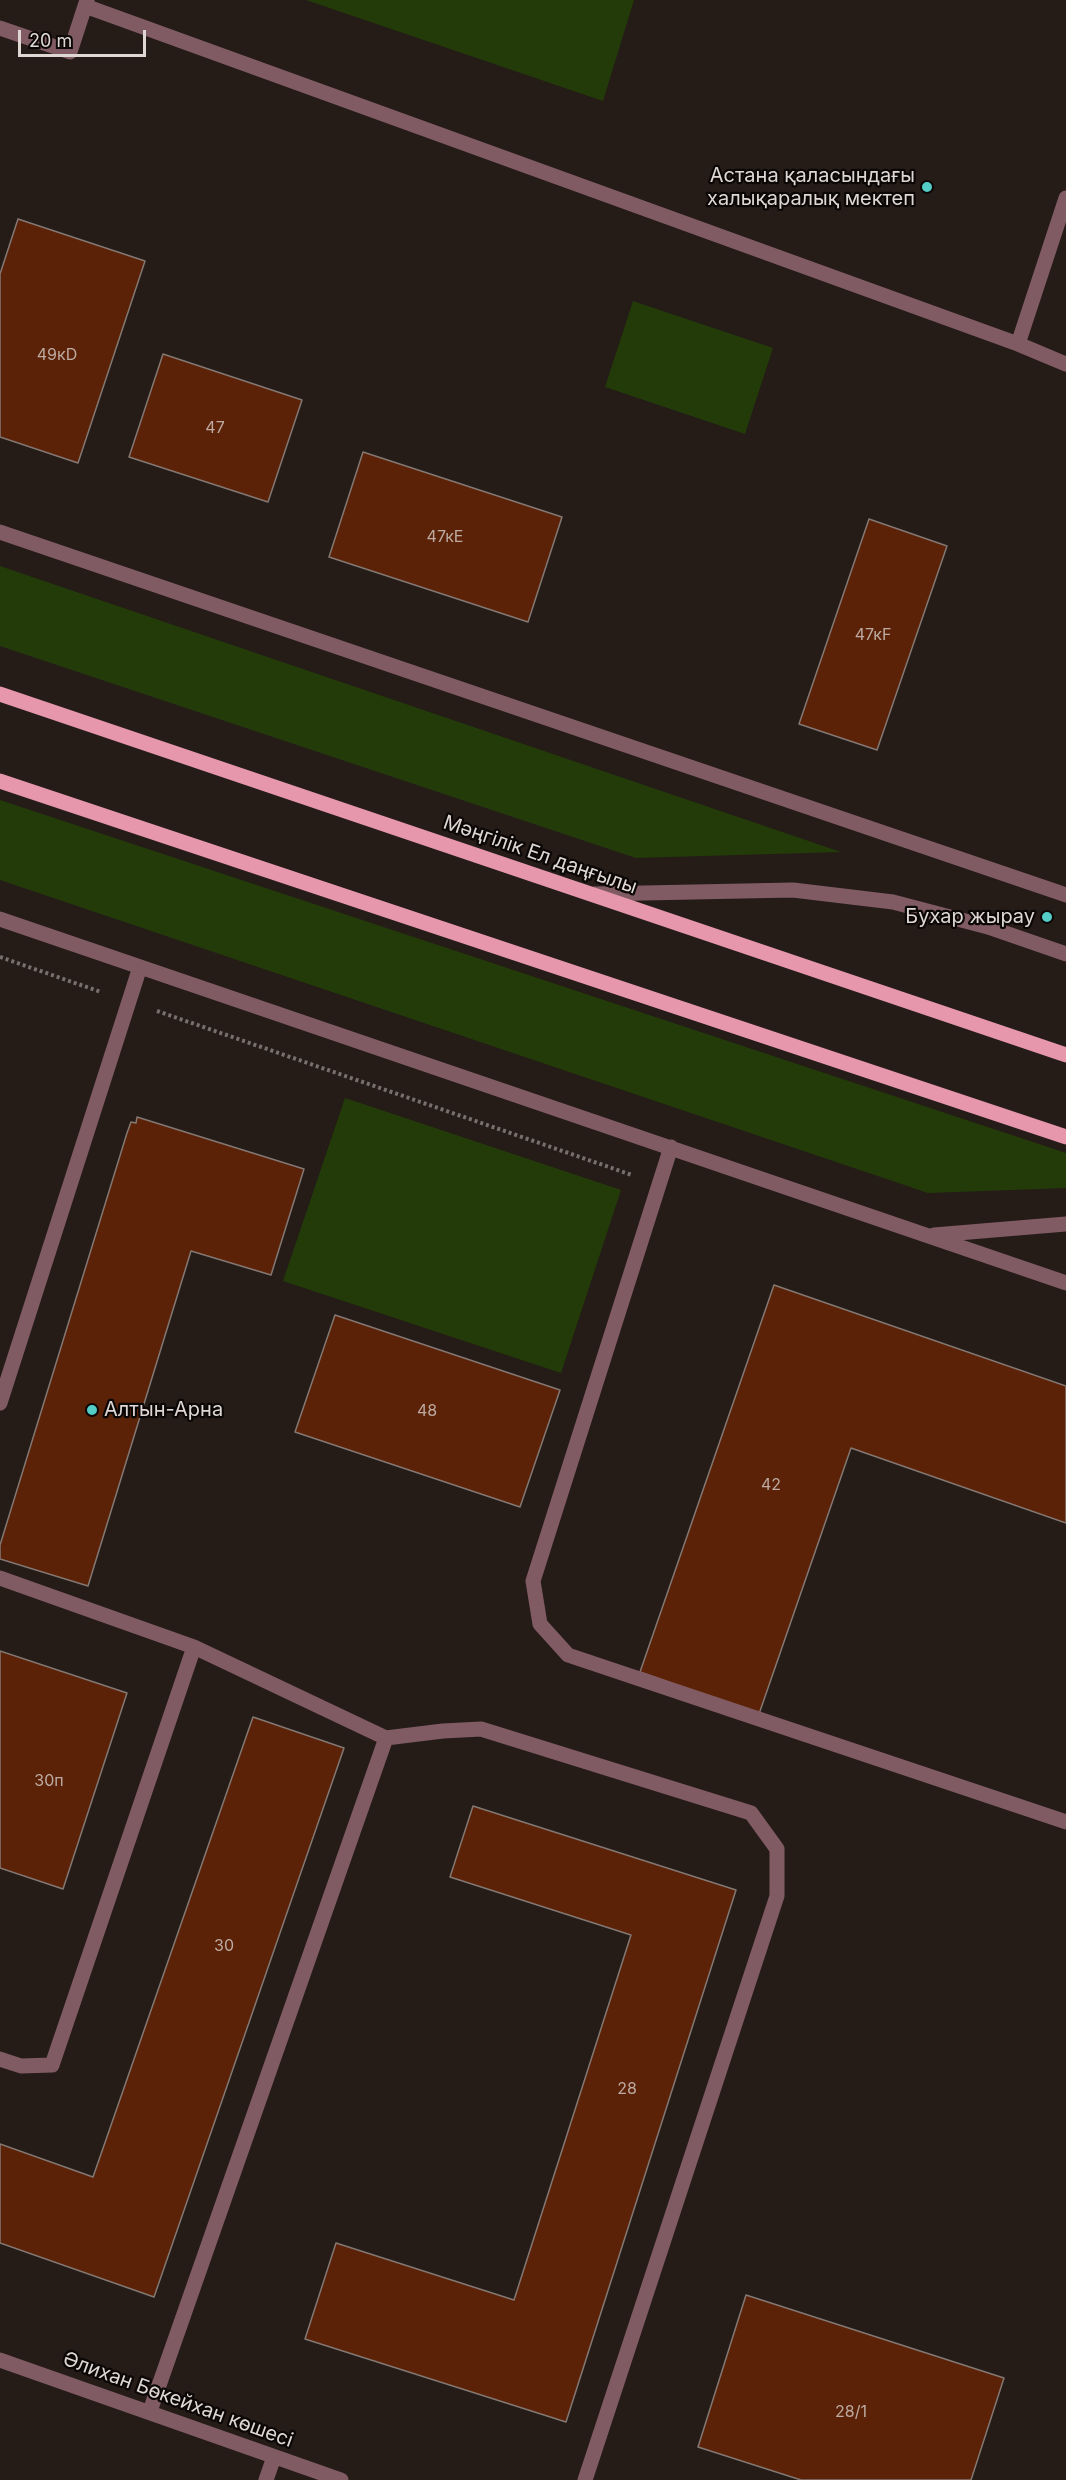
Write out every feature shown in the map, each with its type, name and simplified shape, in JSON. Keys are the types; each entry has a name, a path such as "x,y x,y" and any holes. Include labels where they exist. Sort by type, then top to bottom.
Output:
{"main road":[{"name":"Мәңгілік Ел даңғылы","path":"0,694 1066,1055"},
{"path":"0,781 1066,1137"}],"street":[{"path":"0,28 70,52 86,3 1018,344 1066,364"},
{"path":"1018,344 1066,198"},
{"path":"0,532 1066,895"},
{"path":"590,894 793,890 893,902 988,927 1066,954"},
{"path":"0,919 1066,1283"},
{"path":"0,1403 140,967"},
{"path":"671,1148 533,1581 540,1624 568,1655 1066,1822"},
{"path":"928,1236 1066,1224"},
{"path":"0,1578 194,1647 386,1738 481,1729 751,1814 777,1849 777,1896 585,2480"},
{"path":"0,2059 21,2066 52,2065 194,1647"},
{"path":"150,2411 386,1738"},
{"name":"Әлихан Бөкейхан көшесі","path":"0,2360 341,2480"},
{"path":"266,2480 274,2457"}],"path":[{"path":"0,957 659,1184"}],"green space":[{"path":"306,0 634,0 603,101"},
{"path":"633,301 773,348 745,434 605,387"},
{"path":"0,566 841,852 636,858 0,646"},
{"path":"0,800 1066,1153 1066,1188 928,1193 0,880"},
{"path":"345,1098 621,1190 561,1373 283,1281"}],"building":[{"path":"18,219 145,261 78,463 0,437 0,274"},
{"path":"163,354 302,400 268,502 129,457"},
{"path":"363,452 562,517 528,622 329,557"},
{"path":"869,519 947,546 877,750 799,724"},
{"name":"Алтын-Арна","path":"137,1117 304,1169 271,1275 191,1251 88,1586 0,1559 0,1545 127,1133 131,1122 136,1123"},
{"path":"774,1285 1066,1386 1066,1523 851,1448 759,1714 640,1672"},
{"path":"335,1315 560,1390 520,1507 295,1432"},
{"path":"0,1651 127,1693 63,1889 0,1868"},
{"path":"253,1717 344,1748 154,2297 0,2243 0,2144 93,2177"},
{"path":"473,1806 736,1890 566,2422 305,2339 336,2243 514,2300 631,1935 450,1877"},
{"path":"746,2295 1004,2378 971,2480 801,2480 698,2447"}],"place":[{"name":"Астана қаласындағы халықаралық мектеп","path":"927,187"},
{"name":"Бухар жырау","path":"1047,917"},
{"name":"Алтын-Арна","path":"92,1410"}]}
